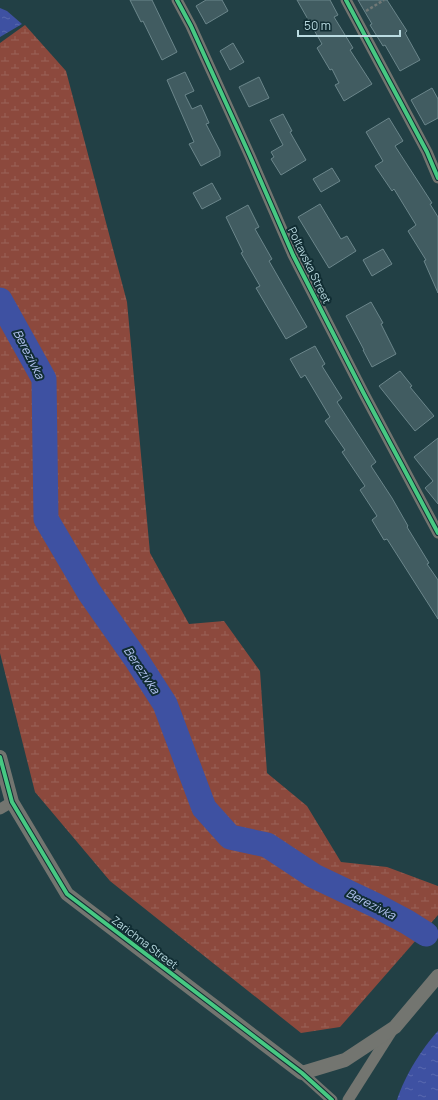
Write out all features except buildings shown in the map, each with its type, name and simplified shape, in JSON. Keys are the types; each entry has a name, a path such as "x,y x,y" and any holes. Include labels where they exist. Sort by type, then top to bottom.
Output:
{"street":[{"name":"Poltavska Street","path":"177,0 191,26 293,255 363,392 438,533"},
{"path":"346,0 427,152 438,178"},
{"name":"Zarichna Street","path":"0,757 6,806 67,894 302,1073 332,1100"},
{"path":"348,1100 394,1026 438,976"},
{"path":"302,1073 345,1060 394,1026"}],"path":[{"path":"355,18 384,0"}],"green space":[{"path":"25,25 66,71 127,302 150,553 189,624 224,621 260,671 267,773 307,806 341,862 387,867 438,886 438,915 340,1027 301,1033 110,881 35,792 0,653 0,43"}],"water":[{"path":"0,8 7,11 22,24 0,37"},
{"path":"438,1031 438,1100 397,1100 414,1063"}],"waterway":[{"name":"Berezivka","path":"0,300 44,379 46,519 89,592 136,659 165,704 204,808 230,837 267,845 314,876 375,905 426,934"}],"cycle path":[{"path":"177,0 191,26 293,255 363,392 438,533"},
{"path":"346,0 427,152 438,178"},
{"path":"0,757 12,802 67,894 302,1073 332,1100"}]}
